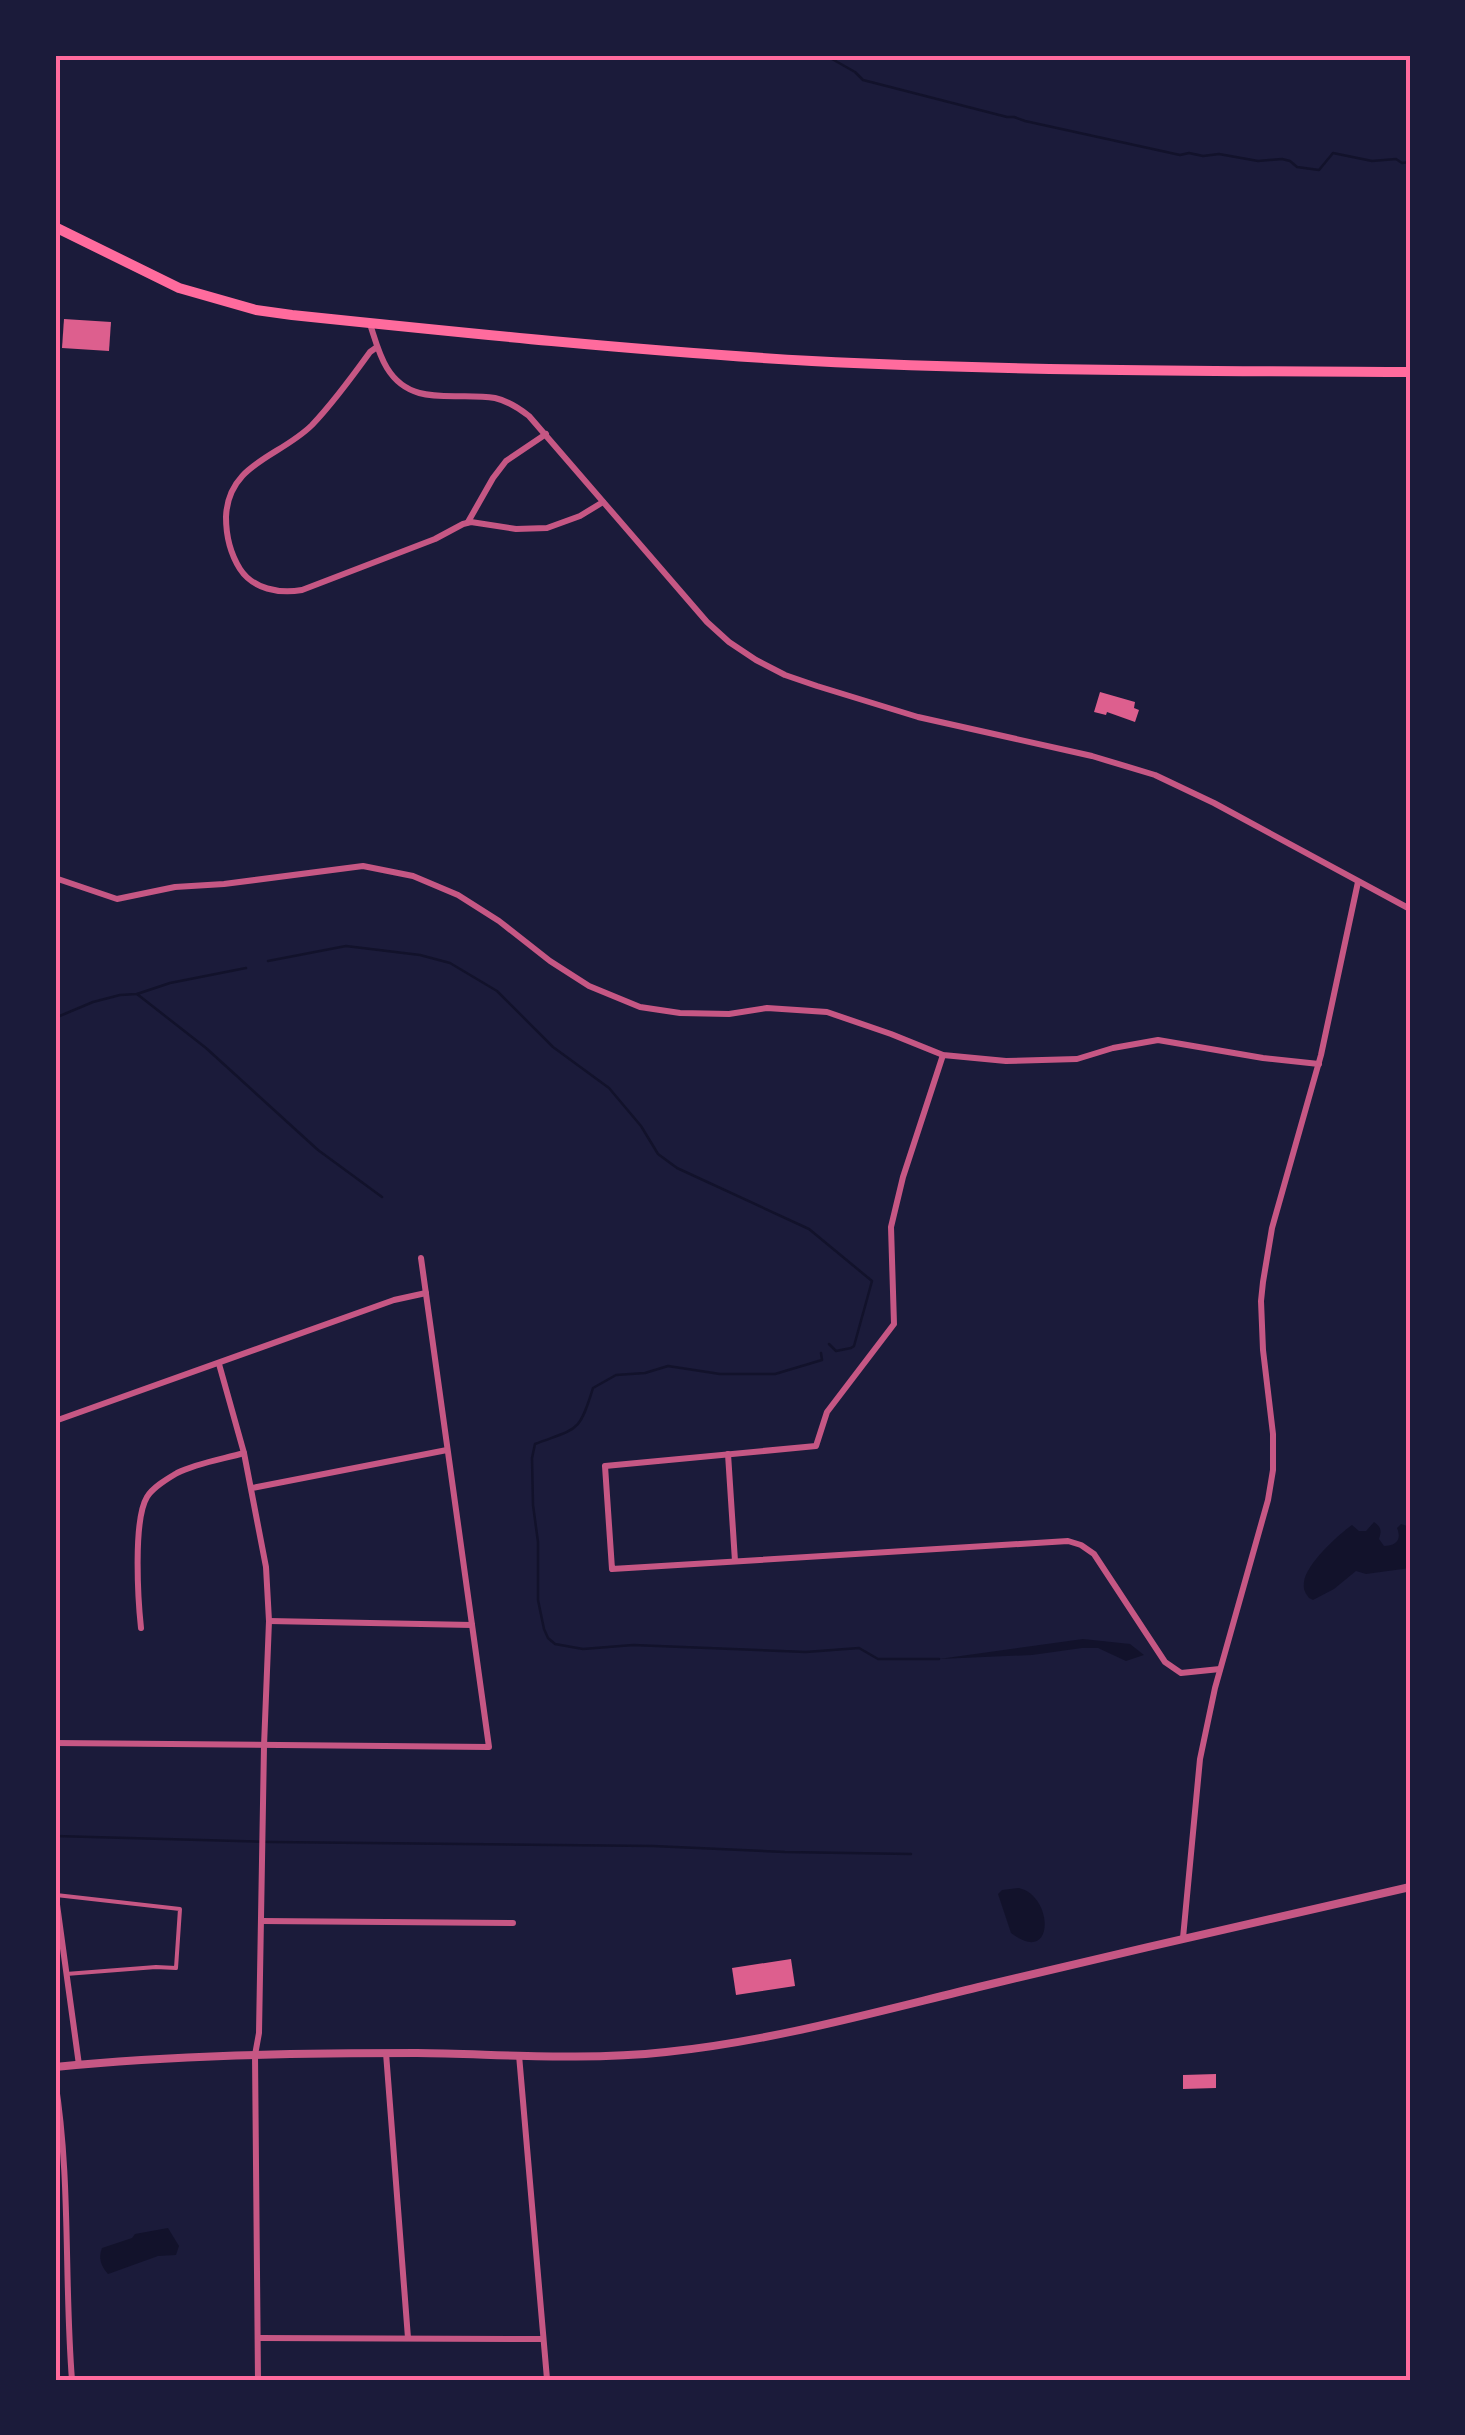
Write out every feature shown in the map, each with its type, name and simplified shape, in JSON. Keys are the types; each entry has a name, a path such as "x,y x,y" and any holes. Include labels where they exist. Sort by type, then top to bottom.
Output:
{"main road":[{"path":"55,227 156,278 221,301 292,315 712,355 816,361 1410,372"}],"street":[{"path":"370,323 384,363 394,378 413,392 435,398 483,397 506,401 529,416 718,632 742,652 816,686 918,717 1139,770 1214,803 1410,909"},
{"path":"378,347 312,425 247,471 234,485 227,504 226,531 245,576 260,586 284,592 302,590 468,523 534,530 557,526 604,502"},
{"path":"468,523 506,461 546,434"},
{"path":"55,878 116,899 175,886 224,884 363,866 413,876 458,895 590,986 640,1008 680,1013 729,1014 767,1008 827,1012 943,1055 1006,1061 1077,1059 1158,1040 1318,1064"},
{"path":"1183,1938 1200,1759 1220,1669 1268,1500 1272,1470 1262,1350 1263,1282 1272,1228 1318,1064 1358,882"},
{"path":"943,1055 891,1227 894,1324 827,1412 816,1446 606,1466 612,1569 1068,1541 1094,1554 1165,1662 1180,1672 1220,1669"},
{"path":"55,1743 489,1747 421,1258"},
{"path":"55,1422 394,1300 426,1293"},
{"path":"219,1364 252,1488 266,1566 269,1621 259,2033 255,2054 258,2380"},
{"path":"252,1488 447,1450"},
{"path":"141,1628 137,1584 141,1514 147,1497 181,1471 244,1453"},
{"path":"728,1454 736,1561"},
{"path":"269,1621 472,1625"},
{"path":"55,2067 255,2054 662,2053 746,2041 864,2015 1410,1887"},
{"path":"55,1893 79,2065"},
{"path":"262,1921 513,1922"},
{"path":"386,2054 408,2338"},
{"path":"518,2055 547,2379"},
{"path":"55,2080 67,2196 72,2380"},
{"path":"258,2338 542,2339"}],"lane":[{"path":"55,1893 180,1909 176,1968 66,1974"}],"shaded area":[{"path":"1374,1522 1384,1546 1397,1542 1397,1528 1401,1524 1410,1527 1410,1568 1366,1574 1356,1571 1334,1589 1313,1600 1309,1598 1304,1582 1316,1559 1352,1525 1366,1531"},
{"path":"1083,1639 1130,1644 1144,1655 1126,1661 1098,1648 1082,1648 1032,1655 939,1659"},
{"path":"1019,1888 1039,1903 1043,1915 1045,1926 1036,1941 1025,1941 1011,1933 998,1894"},
{"path":"168,2228 179,2246 176,2255 158,2256 108,2274 100,2259 102,2248 135,2234"}],"building":[{"path":"64,319 111,322 109,351 62,348"},
{"path":"1100,692 1135,702 1134,708 1139,710 1135,722 1107,712 1094,712"},
{"path":"791,1959 795,1986 736,1995 732,1968"},
{"path":"1216,2074 1216,2088 1183,2089 1183,2075"}],"waterway":[{"path":"825,55 863,80 1180,155 1282,159 1297,167 1319,170 1333,153 1372,161 1410,162"},
{"path":"268,961 346,946 420,955 450,963 497,991 553,1047 609,1088 641,1126 658,1154 677,1168 809,1229 872,1281 854,1346 836,1351 829,1344"},
{"path":"55,1018 93,1002 246,968"},
{"path":"137,994 206,1048 318,1150 382,1197"},
{"path":"821,1353 822,1360 775,1374 720,1374 668,1366 616,1375 593,1388 580,1422 535,1444 533,1505 538,1542 538,1600 544,1629 555,1644 583,1649 633,1645 806,1652 859,1648 878,1659 939,1659"},
{"path":"55,1836 911,1854"}]}
